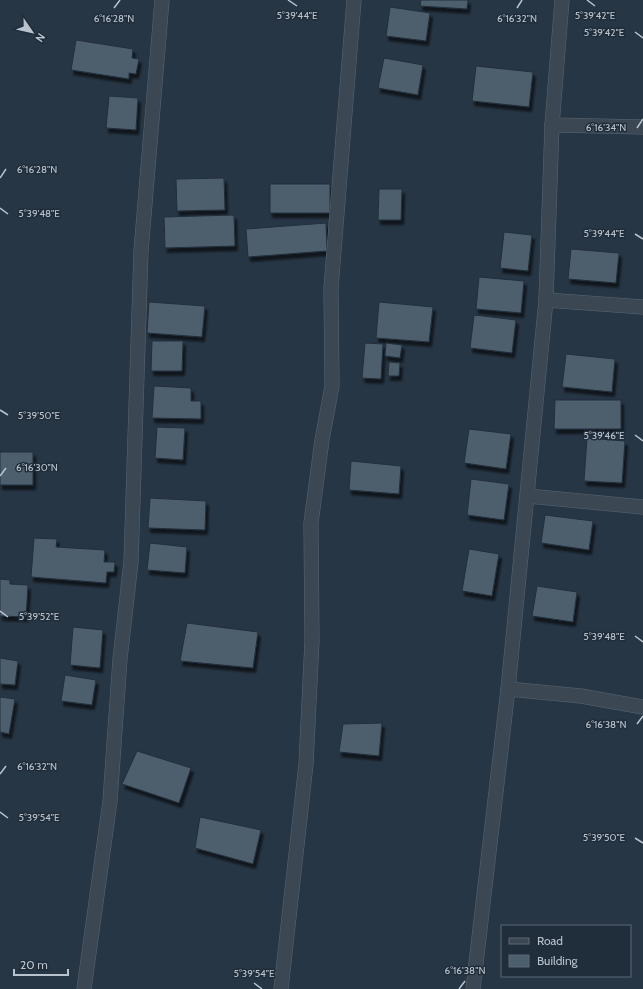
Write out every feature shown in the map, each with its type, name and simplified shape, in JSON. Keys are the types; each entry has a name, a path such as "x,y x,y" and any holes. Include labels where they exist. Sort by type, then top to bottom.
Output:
{"street":[{"path":"84,989 110,801 120,659 131,562 141,251 162,0"},
{"path":"281,989 306,764 312,641 311,523 322,440 332,386 331,288 354,0"},
{"path":"473,989 508,689 546,300 552,125 562,0"},
{"path":"552,125 643,127"},
{"path":"546,300 643,307"},
{"path":"528,496 643,507"},
{"path":"508,689 581,696 643,707"}],"building":[{"path":"421,0 468,0 467,9 420,6"},
{"path":"390,7 430,13 426,41 386,36"},
{"path":"76,40 133,49 132,58 139,59 136,74 129,73 129,79 71,70"},
{"path":"384,58 423,65 418,95 378,88"},
{"path":"476,66 533,72 529,107 472,101"},
{"path":"109,96 138,98 136,130 106,128"},
{"path":"224,178 225,210 177,211 176,179"},
{"path":"270,184 330,184 330,213 270,213"},
{"path":"379,189 402,189 401,220 378,220"},
{"path":"234,215 235,246 165,248 164,217"},
{"path":"326,223 327,251 248,257 246,229"},
{"path":"504,232 532,235 528,271 500,268"},
{"path":"571,249 619,253 616,283 568,279"},
{"path":"479,277 524,281 521,313 476,309"},
{"path":"149,302 205,306 202,337 147,333"},
{"path":"379,302 433,307 429,342 376,338"},
{"path":"474,315 516,320 512,353 470,348"},
{"path":"152,341 183,341 182,371 151,371"},
{"path":"365,343 383,344 381,379 362,378"},
{"path":"386,343 402,345 400,358 385,356"},
{"path":"566,354 615,359 612,392 562,387"},
{"path":"389,362 400,363 399,376 388,376"},
{"path":"154,386 191,388 191,401 201,401 201,419 152,418"},
{"path":"555,400 621,400 621,429 554,429"},
{"path":"157,427 185,428 183,460 155,458"},
{"path":"469,429 511,434 506,469 464,463"},
{"path":"587,438 625,441 622,483 584,481"},
{"path":"0,452 33,452 33,485 0,485"},
{"path":"351,461 401,466 399,494 349,490"},
{"path":"471,479 509,484 504,520 467,515"},
{"path":"150,498 206,501 205,530 148,528"},
{"path":"545,515 593,521 589,550 541,543"},
{"path":"34,538 57,539 56,547 105,550 104,562 115,562 114,572 107,572 106,583 31,577"},
{"path":"150,543 187,547 185,573 147,570"},
{"path":"469,549 499,554 492,596 462,591"},
{"path":"0,579 10,580 10,584 28,585 26,617 0,616"},
{"path":"537,586 577,592 573,622 532,616"},
{"path":"187,623 258,632 253,668 180,661"},
{"path":"73,627 103,630 100,668 70,665"},
{"path":"0,658 18,661 15,685 0,684"},
{"path":"65,675 96,680 92,705 61,701"},
{"path":"0,697 15,699 9,734 0,732"},
{"path":"382,723 379,756 339,752 343,724"},
{"path":"137,751 191,768 179,803 122,784"},
{"path":"200,817 261,830 253,864 195,848"}]}
